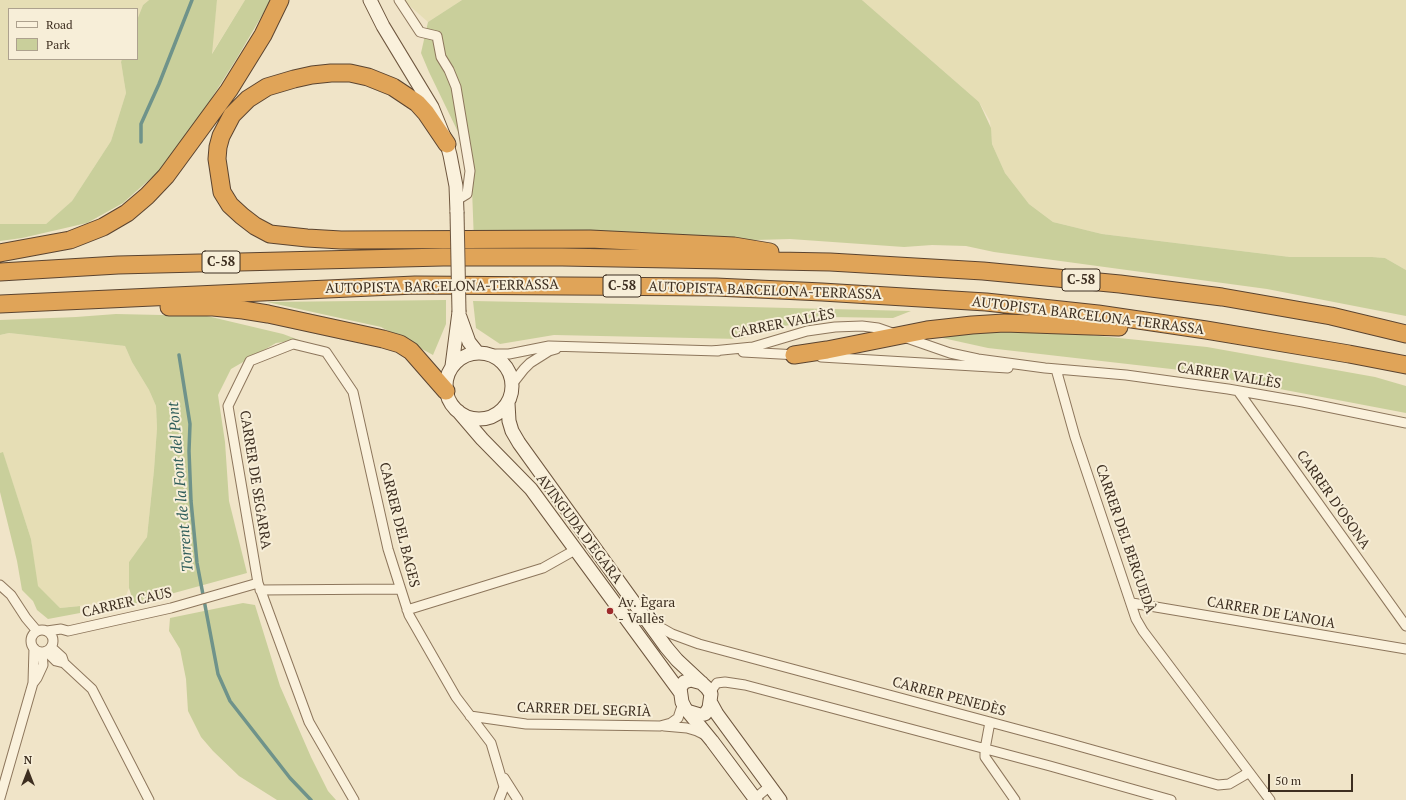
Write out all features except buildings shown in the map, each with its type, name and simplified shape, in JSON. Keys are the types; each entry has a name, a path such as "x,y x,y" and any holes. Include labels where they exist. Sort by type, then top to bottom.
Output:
{"highway":[{"path":"0,252 70,240 103,227 127,213 147,196 166,176 229,90 263,34 280,0"},
{"path":"447,144 426,113 416,103 393,87 368,77 350,73 331,73 300,77 267,87 248,100 232,115 221,136 217,159 222,192 230,205 254,226 270,234 341,240 590,239 734,246 830,262"},
{"name":"AUTOPISTA BARCELONA-TERRASSA","path":"0,272 126,265 443,257 570,257 830,262 983,271 1120,284 1222,297 1331,316 1406,334"},
{"name":"AUTOPISTA BARCELONA-TERRASSA","path":"0,304 414,285 716,287 837,292 986,302 1098,314 1206,330 1406,365"},
{"path":"37,302 126,308 205,307 243,310 383,339 400,344 411,351 446,391"},
{"path":"794,355 945,328 1004,323 1206,330"}],"street":[{"path":"370,0 383,26 432,107 447,144 453,170 457,206 459,312 452,366"},
{"path":"399,0 420,32 437,36 441,57 449,70 456,87 470,171 467,194 457,206"},
{"path":"459,312 463,328 469,342 483,353"},
{"name":"CARRER VALLÈS","path":"712,350 753,347 807,332 835,327 862,326 878,328 950,353 978,359 1045,368 1126,375 1238,391 1303,402 1406,423"},
{"name":"CARRER DE SEGARRA","path":"293,344 250,361 228,406 259,587 309,722 354,800"},
{"name":"CARRER DEL BAGES","path":"293,344 326,352 353,392 388,549 407,610 456,697 491,743 504,787 499,800"},
{"name":"CARRER VALLÈS","path":"513,383 524,369 539,356 549,351 569,346"},
{"name":"CARRER VALLÈS","path":"483,353 509,354 544,347 569,346 712,350 1017,369 1045,368"},
{"path":"483,353 495,356 504,363 510,372 513,383 512,392 505,408 490,418 478,419 468,417 458,411 450,402 446,391 447,376 452,366 456,361 466,355 483,353"},
{"name":"CARRER DEL BERGUEDÀ","path":"1056,369 1075,437 1132,603 1136,619 1143,631 1248,773 1270,800"},
{"name":"CARRER D'OSONA","path":"1238,391 1406,626"},
{"name":"AVINGUDA D'EGARA","path":"508,403 509,421 512,431 519,443 666,647 677,660 707,688 717,714 780,800"},
{"name":"AVINGUDA D'EGARA","path":"458,411 482,439 530,489 754,799"},
{"path":"407,610 543,568 575,550"},
{"path":"0,585 12,595 26,618 37,631"},
{"path":"259,587 400,589"},
{"name":"CARRER CAUS","path":"47,631 61,629 68,630 171,608 238,588 259,587"},
{"name":"CARRER DE L'ANOIA","path":"1132,603 1402,650 1406,649"},
{"name":"CARRER PENEDÈS","path":"644,617 672,634 699,644 1218,785 1229,784 1248,773"},
{"path":"0,798 33,683 45,648 52,635 47,631 42,630 33,634 31,639 32,644 45,648 62,656 64,663 92,689 149,800"},
{"name":"CARRER CAUS","path":"45,648 68,630"},
{"path":"702,683 696,680 686,680 680,688 689,708 705,714 709,708 713,688 717,683 725,682 745,685 1171,800"},
{"name":"CARRER DEL SEGRIÀ","path":"470,716 526,724 660,726 671,723 678,718 682,706 689,708 671,727"},
{"path":"990,722 985,757 1015,800"},
{"path":"660,726 671,727"},
{"name":"CARRER DEL SEGRIÀ","path":"671,727 698,731 709,737"},
{"name":"CARRER DEL BAGES","path":"499,770 518,800"},
{"path":"754,799 770,786"}],"shaded area":[{"path":"0,0 149,0 143,5 138,18 138,8 8,8 8,60 122,60 126,93 111,141 72,201 46,224 0,224"},
{"path":"217,0 245,0 211,55"},
{"path":"403,0 462,0 428,22"},
{"path":"862,0 1406,0 1406,270 1385,258 1290,257 1102,234 1053,222 1029,204 1005,173 992,144 990,121 979,102"},
{"path":"9,333 125,346 132,362 149,390 156,406 157,428 147,537 129,562 129,588 125,598 105,603 60,608 37,586 31,539 3,453 0,453 0,335"}],"green space":[{"path":"149,0 217,0 212,54 245,0 271,0 206,107 159,171 123,203 87,223 22,238 0,241 0,224 46,224 72,201 111,141 126,93 121,62 122,60 138,60 138,18 143,5"},
{"path":"462,0 862,0 979,102 991,128 992,144 1005,173 1029,204 1053,222 1102,234 1290,257 1385,258 1406,270 1406,316 1267,289 994,252 966,246 932,245 904,247 790,239 722,241 474,242 472,189 459,134 421,53 428,22"},
{"path":"446,300 446,324 433,355 381,327 267,302"},
{"path":"473,301 911,311 893,318 832,317 774,328 740,339 554,335 500,344 476,328"},
{"path":"116,314 207,316 283,334 299,340 276,343 231,369 218,395 225,442 229,501 247,573 134,604 129,588 129,562 147,537 157,428 156,406 149,390 132,362 125,346 9,333 0,335 0,320"},
{"path":"1011,327 1207,347 1375,377 1406,386 1406,413 1180,370 988,348 929,335"},
{"path":"3,452 31,539 38,586 60,608 80,606 80,613 48,619 37,610 33,601 22,590 17,561 0,492 0,453"},
{"path":"243,603 255,605 280,686 311,757 328,791 336,800 277,800 239,776 213,751 201,737 188,711 186,679 180,649 169,631 170,618"}],"waterway":[{"name":"Torrent de la Font del Pont","path":"141,142 141,124 159,84 192,0"},
{"name":"Torrent de la Font del Pont","path":"179,355 190,424 189,451 191,501 197,563 218,674 230,701 290,778 311,800"}],"place":[{"name":"Av. Ègara - Vallès","path":"610,611"}]}
